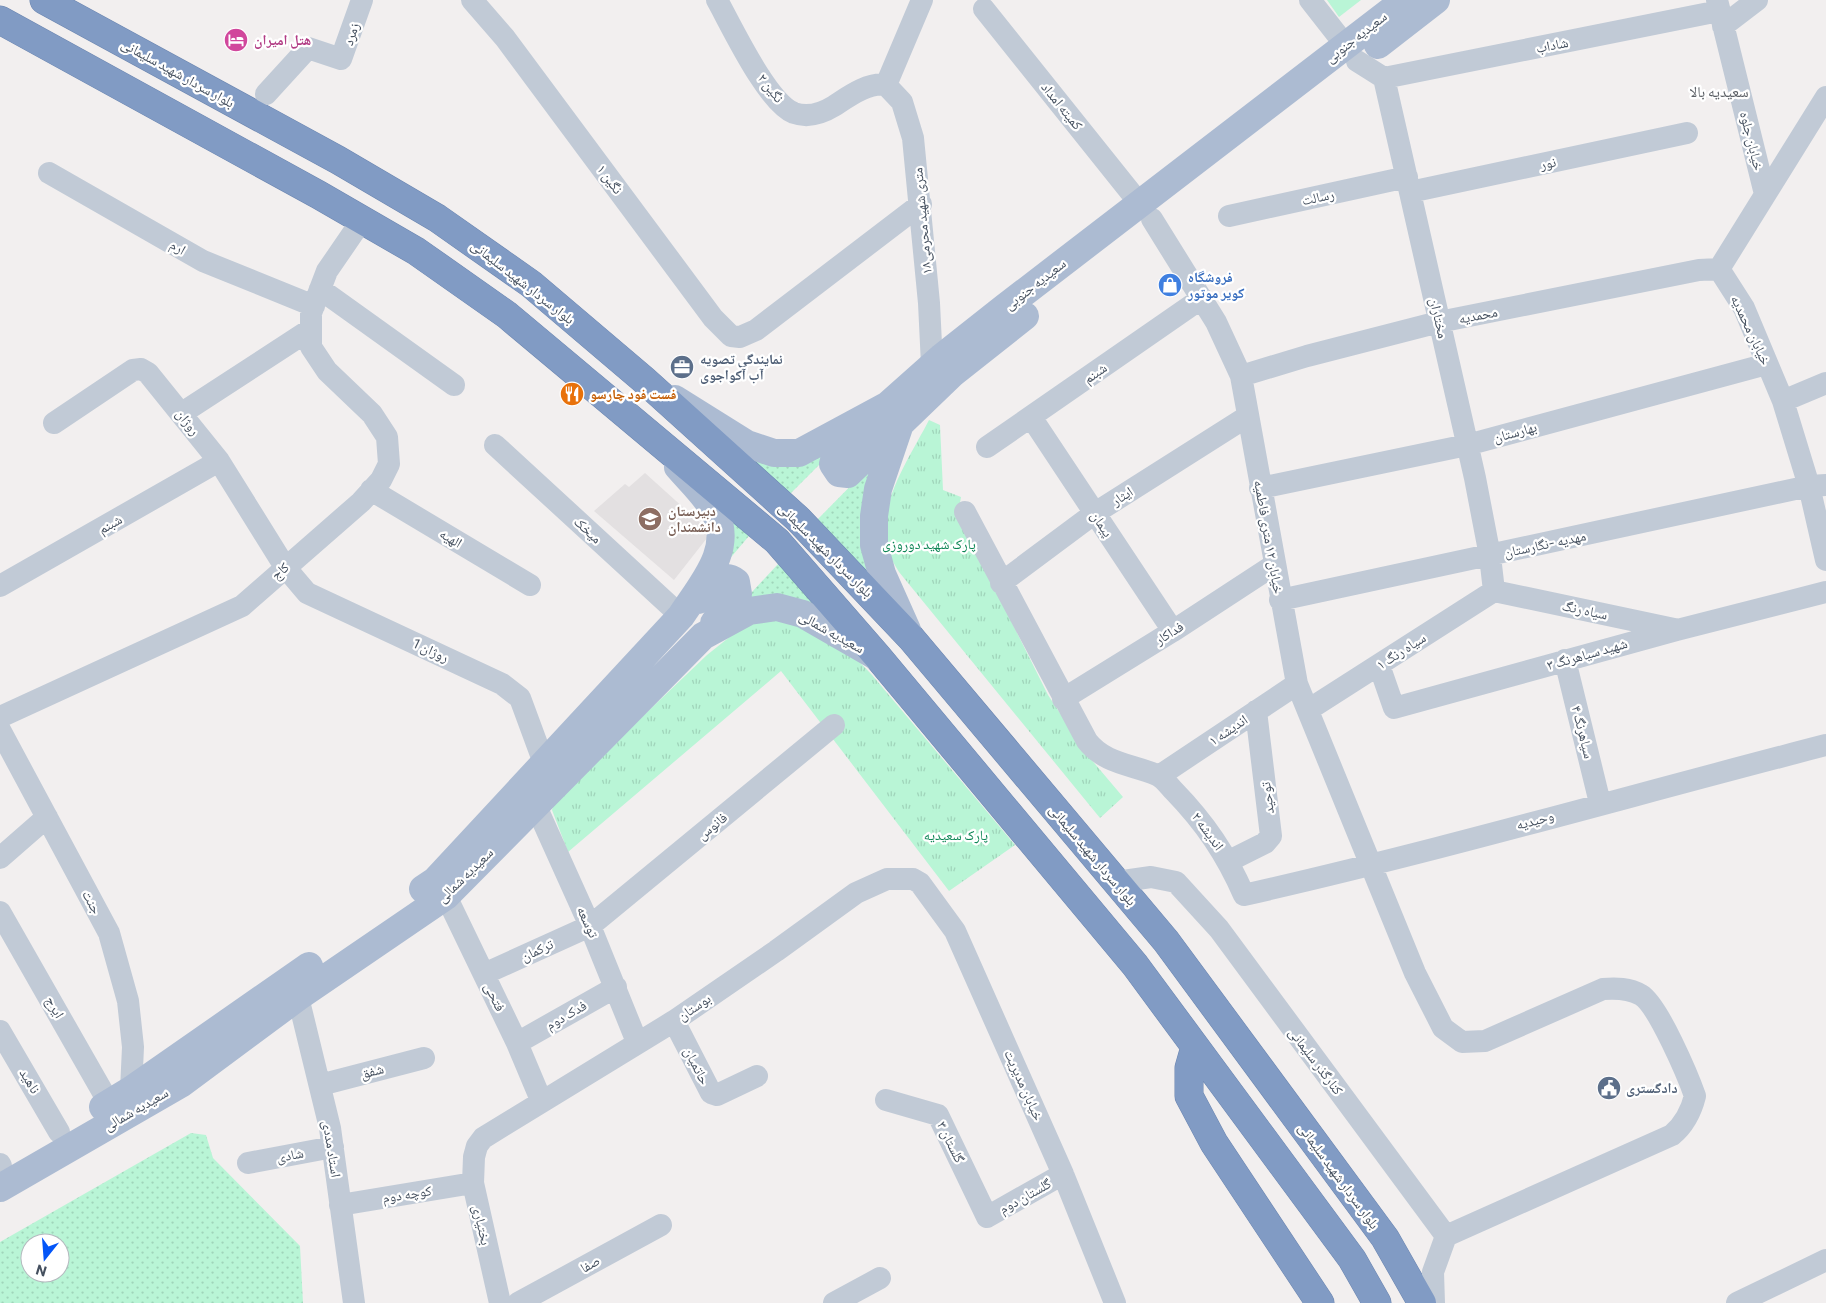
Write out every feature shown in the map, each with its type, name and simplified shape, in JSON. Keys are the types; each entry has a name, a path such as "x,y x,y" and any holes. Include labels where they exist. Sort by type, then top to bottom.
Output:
{"highway":[{"name":"بلوار سردار شهید سلیمانی","path":"44,0 338,160 437,218 531,284 644,380 798,519 912,638 1166,941 1385,1238 1422,1303"},
{"name":"بلوار سردار شهید سلیمانی","path":"0,20 416,251 507,315 777,542 878,657 1135,965 1352,1259 1377,1303"},
{"path":"136,94 157,62"},
{"path":"1196,1047 1189,1068 1189,1096 1214,1144 1320,1303"},
{"path":"1271,1149 1294,1145 1300,1136 1301,1124"},
{"path":"1325,1222 1327,1199 1334,1188 1348,1188"}],"main road":[{"name":"سعیدیه جنوبی","path":"1351,53 1405,0"},
{"name":"سعیدیه جنوبی","path":"912,638 882,574 874,545 874,516 894,414 932,365 1146,211 1351,53 1436,0"},
{"name":"سعیدیه جنوبی","path":"644,380 747,444 774,453 799,453 894,414 953,373 1146,211"},
{"name":"سعیدیه شمالی","path":"0,1171 182,1082 293,989 435,881 681,616 711,570 722,543 721,525 712,508 662,447"},
{"path":"681,616 720,579 729,578 736,582 738,590 736,597 703,636"},
{"name":"سعیدیه شمالی","path":"0,1171 59,1132 446,896 703,636 749,610 777,607 803,614 878,657"}],"street":[{"name":"زمرد","path":"266,94 308,48 341,59 362,0"},
{"name":"نگین ۱","path":"472,0 505,38 723,330 729,335 737,337 756,330 921,204"},
{"name":"نگین ۲","path":"717,0 764,82 782,104 792,112 806,116 818,114 866,88 886,85"},
{"path":"886,85 922,0"},
{"path":"1310,0 1351,53 1384,78"},
{"path":"1720,12 1757,0"},
{"name":"کمیته امداد","path":"984,9 1146,211"},
{"name":"شاداب","path":"1384,78 1720,12"},
{"name":"خیابان جلوه","path":"1720,12 1765,194"},
{"name":"مختاران","path":"1384,78 1467,445 1490,556 1494,591"},
{"name":"۱۸متری شهید محرمی","path":"886,85 899,97 910,123 921,204 932,365"},
{"path":"1719,269 1824,102"},
{"name":"نور","path":"1408,185 1687,133"},
{"name":"ارم","path":"49,172 203,261 317,297 454,386"},
{"name":"رسالت","path":"1229,216 1408,185"},
{"name":"خیابان ۱۲ متری فاطمیه","path":"1146,211 1216,322 1240,376 1297,684 1372,864 1414,973 1443,1028 1462,1042 1485,1042 1603,989 1620,988 1640,995 1648,1002 1657,1015 1695,1096 1684,1123 1672,1135 1446,1236"},
{"path":"182,413 311,329 311,313 327,271 362,220"},
{"name":"محمدیه","path":"1240,376 1307,356 1440,322 1699,270 1719,269"},
{"name":"خیابان محمدیه","path":"1719,269 1744,308 1818,486 1826,560"},
{"name":"شبنم","path":"987,447 1202,298"},
{"name":"کاج","path":"0,717 242,606 381,480 389,464 387,436 372,414 327,371 311,347 311,329"},
{"name":"بهارستان","path":"1260,488 1467,445 1767,364"},
{"name":"روژان","path":"54,423 133,370 141,369 148,372 219,461 285,567"},
{"path":"1783,401 1826,383"},
{"name":"ایثار","path":"1001,582 1095,513 1248,416"},
{"name":"پیمان","path":"1031,417 1173,631"},
{"name":"میخک","path":"495,445 681,616"},
{"name":"شبنم","path":"0,586 219,461"},
{"name":"مهدیه -نگارستان","path":"1280,600 1818,486"},
{"name":"الهیه","path":"371,490 530,585"},
{"path":"965,512 1062,699 1095,751 1112,762 1160,776"},
{"name":"فداکار","path":"1062,699 1173,631 1274,565"},
{"name":"روژان 1","path":"285,567 307,593 502,684 520,698 544,763"},
{"name":"سیاه رنگ","path":"1494,591 1677,630"},
{"name":"سیاه رنگ ۱","path":"1308,710 1494,591"},
{"name":"شهید سیاهرنگ ۳","path":"1379,665 1394,708 1565,660 1826,592"},
{"name":"سیاهرنگ ۴","path":"1565,660 1600,803"},
{"name":"اندیشه ۱","path":"1160,776 1297,684"},
{"name":"توحید","path":"1229,861 1265,843 1270,836 1256,711"},
{"name":"فانوس","path":"590,926 834,725"},
{"name":"جنت","path":"0,730 109,933 128,1001 133,1046 120,1096"},
{"name":"وحیدیه","path":"1244,895 1372,864 1826,745"},
{"name":"اندیشه ۲","path":"1160,776 1194,812 1229,861 1244,895"},
{"name":"توسعه","path":"535,804 590,926 637,1042"},
{"path":"0,858 47,817"},
{"name":"کنارگذر سلیمانی","path":"1116,882 1151,877 1176,882 1219,929 1446,1236"},
{"name":"بوستان","path":"477,1146 483,1138 541,1100 674,1020 776,951 856,893 887,879 913,879"},
{"name":"خیابان مدیریت","path":"913,879 920,883 955,931 1063,1174 1115,1303"},
{"name":"فتحی","path":"446,896 517,1044 541,1100"},
{"name":"ایرج","path":"0,912 120,1096"},
{"name":"ترکمان","path":"484,974 590,926"},
{"name":"فدک دوم","path":"517,1044 616,987"},
{"name":"استاد مددی","path":"293,989 320,1085 332,1147 354,1303"},
{"name":"حاتمیان","path":"674,1020 710,1094 717,1095 757,1076"},
{"name":"ناهید","path":"0,1031 59,1132"},
{"name":"شفق","path":"320,1085 424,1058"},
{"name":"گلستان ۳","path":"886,1100 938,1115 987,1217"},
{"name":"بختیاری","path":"477,1146 473,1183 500,1303"},
{"name":"شادی","path":"248,1163 332,1147"},
{"name":"گلستان دوم","path":"987,1217 1063,1174"},
{"name":"کوچه دوم","path":"340,1205 473,1183"},
{"name":"صفا","path":"518,1303 661,1225"},
{"path":"1434,1303 1433,1272 1446,1236"},
{"path":"1737,1303 1826,1260"},
{"path":"834,1303 880,1278"}],"shaded area":[{"name":"دبیرستان دانشمندان","path":"645,473 706,528 707,538 674,580 594,511 625,484 629,487"}],"green space":[{"path":"1327,0 1361,0 1339,17"},
{"name":"پارک شهید دوروزی","path":"929,420 940,425 943,490 961,497 958,514 1048,695 1090,758 1123,797 1100,818 899,572 889,554 885,532 890,498 904,465"},
{"path":"850,434 789,495 736,447"},
{"path":"881,455 879,588 816,521"},
{"path":"720,507 749,536 716,575"},
{"path":"778,564 831,621 740,605"},
{"name":"پارک سعیدیه","path":"774,620 793,624 851,653 872,675 1015,845 949,891 781,671 568,852 552,810 555,800 707,655 732,635 753,622"},
{"path":"191,1133 206,1135 213,1158 300,1246 303,1303 0,1303 0,1242"}],"place":[{"name":"هتل امیران","path":"236,40"},
{"name":"فروشگاه کویر موتور","path":"1170,285"},
{"name":"نمایندگی تصویه آب آکواجوی","path":"682,367"},
{"name":"فست فود چارسو","path":"572,394"},
{"name":"دبیرستان دانشمندان","path":"650,519"},
{"name":"دادگستری","path":"1609,1088"}],"district":[{"name":"سعيدیه بالا","path":"1719,92"}]}
